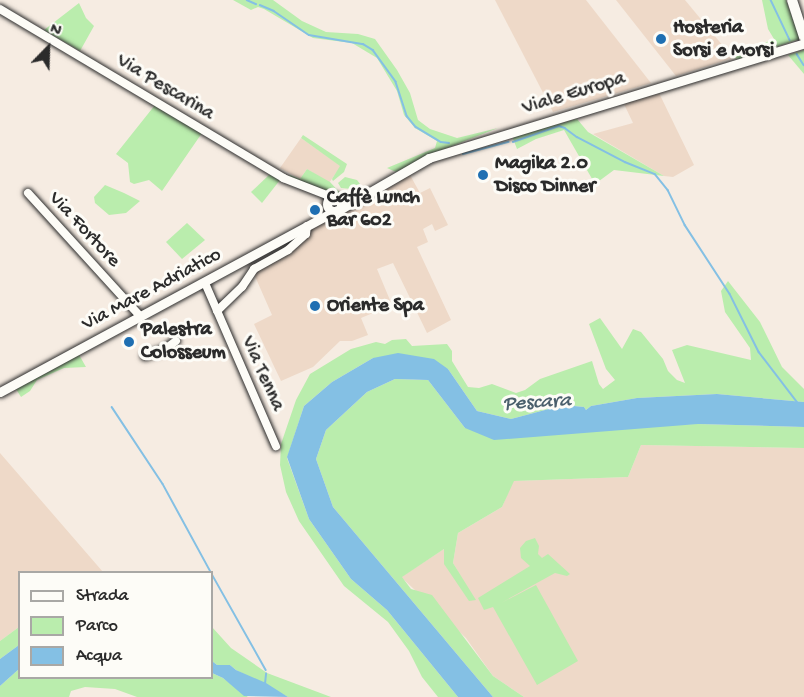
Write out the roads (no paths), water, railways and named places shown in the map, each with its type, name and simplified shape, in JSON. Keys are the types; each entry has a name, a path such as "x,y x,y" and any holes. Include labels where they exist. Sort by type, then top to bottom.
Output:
{"highway":[{"path":"792,0 802,19"},
{"path":"799,0 804,37"}],"main road":[{"name":"Viale Europa","path":"333,205 361,196 429,158 804,43"},
{"name":"Via Mare Adriatico","path":"0,392 320,220 333,205"}],"street":[{"name":"Via Pescarina","path":"0,9 283,178 316,192 333,205"},
{"name":"Via Fortore","path":"27,193 140,316"},
{"path":"217,311 242,287 254,269 288,250 306,234 307,226"},
{"name":"Via Tenna","path":"205,282 276,446"},
{"path":"145,356 164,350 176,341"}],"water":[{"path":"398,353 434,359 448,369 477,411 511,419 564,405 584,407 586,410 591,406 637,398 717,394 804,402 804,427 698,424 494,440 465,428 428,380 395,379 367,392 326,430 316,459 333,507 493,697 458,697 387,610 351,579 309,519 287,457 304,406 332,382 373,358"},
{"path":"18,646 18,670 0,686 0,659"},
{"path":"213,662 217,665 230,665 288,697 244,696 223,678 213,673"}],"waterway":[{"path":"247,0 256,4"},
{"path":"771,0 790,40"},
{"path":"260,5 274,11 309,35 363,44 373,50 396,82 407,116 416,127 441,142 449,143"},
{"path":"797,54 804,65"},
{"path":"513,142 559,126 625,162 655,174 668,190 685,225 730,294 759,352 798,403"},
{"path":"463,154 508,142"},
{"path":"112,407 163,484 210,571"},
{"path":"213,576 266,670"},
{"path":"265,684 266,674"}],"place":[{"name":"Hosteria Sorsi e Morsi","path":"661,39"},
{"name":"Magika 2.0 Disco Dinner","path":"483,175"},
{"name":"Caffè Lunch Bar 602","path":"315,210"},
{"name":"Oriente Spa","path":"315,306"},
{"name":"Palestra Colosseum","path":"129,342"}],"water label":[{"name":"Pescara","path":"537,404"}]}
